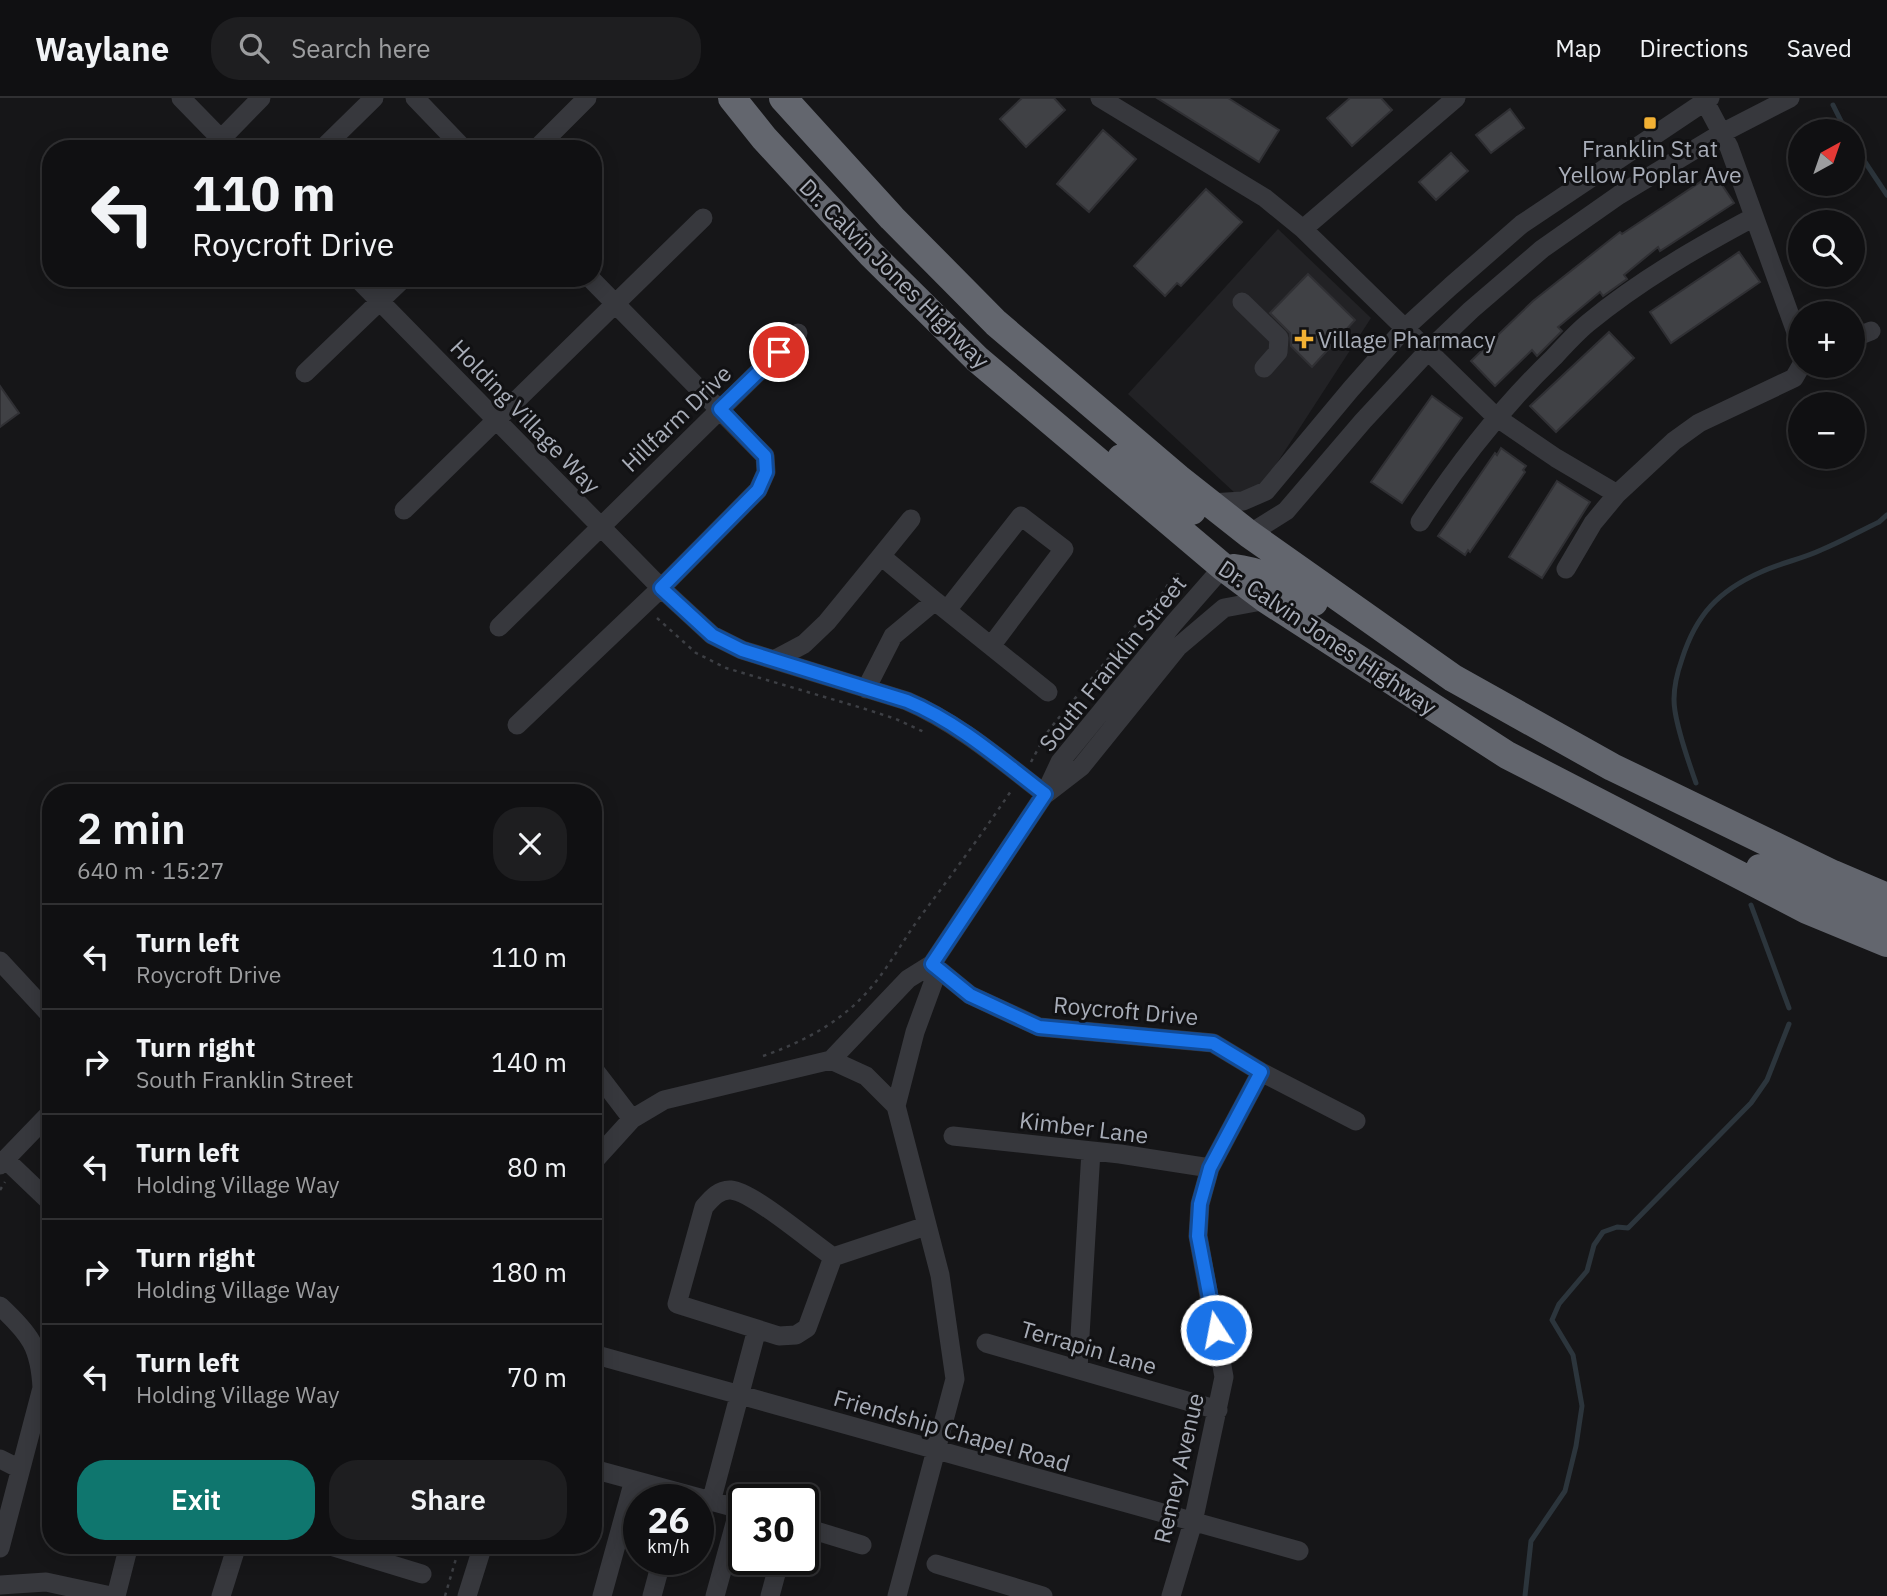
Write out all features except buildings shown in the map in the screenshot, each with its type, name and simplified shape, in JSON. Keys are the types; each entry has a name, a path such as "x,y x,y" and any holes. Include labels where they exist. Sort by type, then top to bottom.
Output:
{"highway":[{"name":"Dr. Calvin Jones Highway","path":"732,98 764,138 870,254 967,349 1223,567 1267,600 1507,755 1807,910 1887,943"},
{"name":"Dr. Calvin Jones Highway","path":"783,98 892,218 996,323 1085,400 1249,534 1452,678 1612,767 1833,874 1887,897"},
{"path":"764,138 775,128 790,133 964,307 996,323"},
{"path":"1076,443 1098,440 1181,505 1222,529 1249,534"},
{"path":"1223,567 1255,571 1286,583 1381,646 1429,662"},
{"path":"1677,843 1719,851 1887,919"}],"street":[{"path":"181,98 222,140"},
{"path":"229,140 261,98"},
{"path":"331,140 374,98"},
{"path":"415,98 455,140"},
{"path":"545,140 586,98"},
{"path":"1303,229 1456,98"},
{"path":"1249,534 1286,511 1363,421 1428,351 1542,249 1619,195 1722,133 1790,98"},
{"path":"1210,503 1243,501 1266,491 1351,388 1405,328 1522,224 1705,99 1722,133 1788,310"},
{"path":"1108,100 1265,198 1303,229 1496,417 1616,494"},
{"path":"1420,522 1452,472 1496,417 1586,324 1641,282 1754,217"},
{"path":"404,510 703,218"},
{"name":"Holding Village Way","path":"366,287 600,527 712,635 742,650 932,711 1045,794"},
{"path":"305,373 395,287"},
{"path":"517,725 661,588 758,490 766,472 765,456 599,287"},
{"path":"1242,302 1279,338 1279,352 1264,368"},
{"name":"Hillfarm Drive","path":"499,627 798,333"},
{"path":"1566,569 1593,523 1616,494 1674,441 1699,423 1794,378"},
{"path":"866,689 893,636 941,605 1021,516 1064,550 991,646"},
{"path":"774,660 804,644 827,622 911,519"},
{"path":"881,556 1048,692"},
{"name":"South Franklin Street","path":"831,1060 908,979 932,964 1045,794 1060,762 1223,567"},
{"name":"South Franklin Street","path":"1045,794 1081,767 1178,647 1224,608 1267,600"},
{"path":"804,644 807,671"},
{"path":"0,961 42,1006"},
{"name":"South Franklin Street","path":"897,1596 955,1379 940,1275 896,1106 915,1032 933,983 932,964"},
{"name":"Roycroft Drive","path":"932,964 970,995 1039,1027 1213,1043 1261,1072 1356,1121"},
{"path":"602,1152 632,1119 664,1100 831,1060 866,1076 896,1106"},
{"name":"Remey Avenue","path":"1171,1596 1193,1522 1224,1377 1198,1236 1200,1204 1210,1168 1261,1072"},
{"path":"602,1081 632,1119"},
{"path":"42,1121 3,1162 42,1195"},
{"name":"Kimber Lane","path":"953,1136 1210,1168"},
{"path":"1079,1370 1091,1152"},
{"path":"728,1189 746,1194 832,1257 807,1328 796,1335 779,1336 677,1304 704,1207 714,1196 728,1189"},
{"path":"832,1257 926,1226"},
{"path":"0,1306 32,1341 40,1362 42,1388 0,1548"},
{"path":"714,1491 757,1329"},
{"name":"Terrapin Lane","path":"986,1343 1218,1410"},
{"name":"Friendship Chapel Road","path":"602,1357 1299,1551"},
{"path":"0,1459 20,1469"},
{"path":"602,1471 645,1484"},
{"path":"602,1596 634,1480"},
{"path":"819,1532 862,1545"},
{"path":"0,1585 46,1582 113,1596 126,1554"},
{"path":"221,1596 234,1554"},
{"path":"370,1554 422,1574"},
{"path":"467,1596 480,1554"},
{"path":"716,1596 728,1556"},
{"path":"936,1564 1042,1596"},
{"path":"652,1596 658,1575"},
{"path":"769,1596 775,1575"}],"path":[{"path":"1035,756 1046,734 1162,594 1174,575 1183,574"},
{"path":"652,612 696,653 726,668 896,719 933,737"},
{"path":"760,1058 794,1045 833,1023 859,1001 876,982 909,931 1012,789 1005,785"},
{"path":"445,1596 457,1554"}],"shaded area":[{"path":"1278,229 1371,318 1249,506 1128,394"}],"waterway":[{"path":"1833,105 1840,119"},
{"path":"1866,164 1887,195"},
{"path":"1696,783 1679,730 1674,698 1682,659 1702,617 1721,596 1746,579 1836,544 1879,522 1887,515"},
{"path":"1751,905 1789,1008"},
{"path":"1525,1596 1531,1541 1565,1491 1582,1406 1573,1355 1552,1320 1559,1304 1587,1271 1594,1245 1603,1232 1617,1227 1628,1228 1751,1103 1767,1080 1789,1024"}],"place":[{"name":"Franklin St at Yellow Poplar Ave","path":"1650,123"},
{"name":"Village Pharmacy","path":"1304,339"}],"route":[{"path":"779,352 720,409 765,456 766,472 758,490 661,588 712,635 742,650 932,711 1045,794 932,964 970,995 1039,1027 1213,1043 1261,1072 1210,1168 1200,1204 1198,1236 1216,1330"}]}
